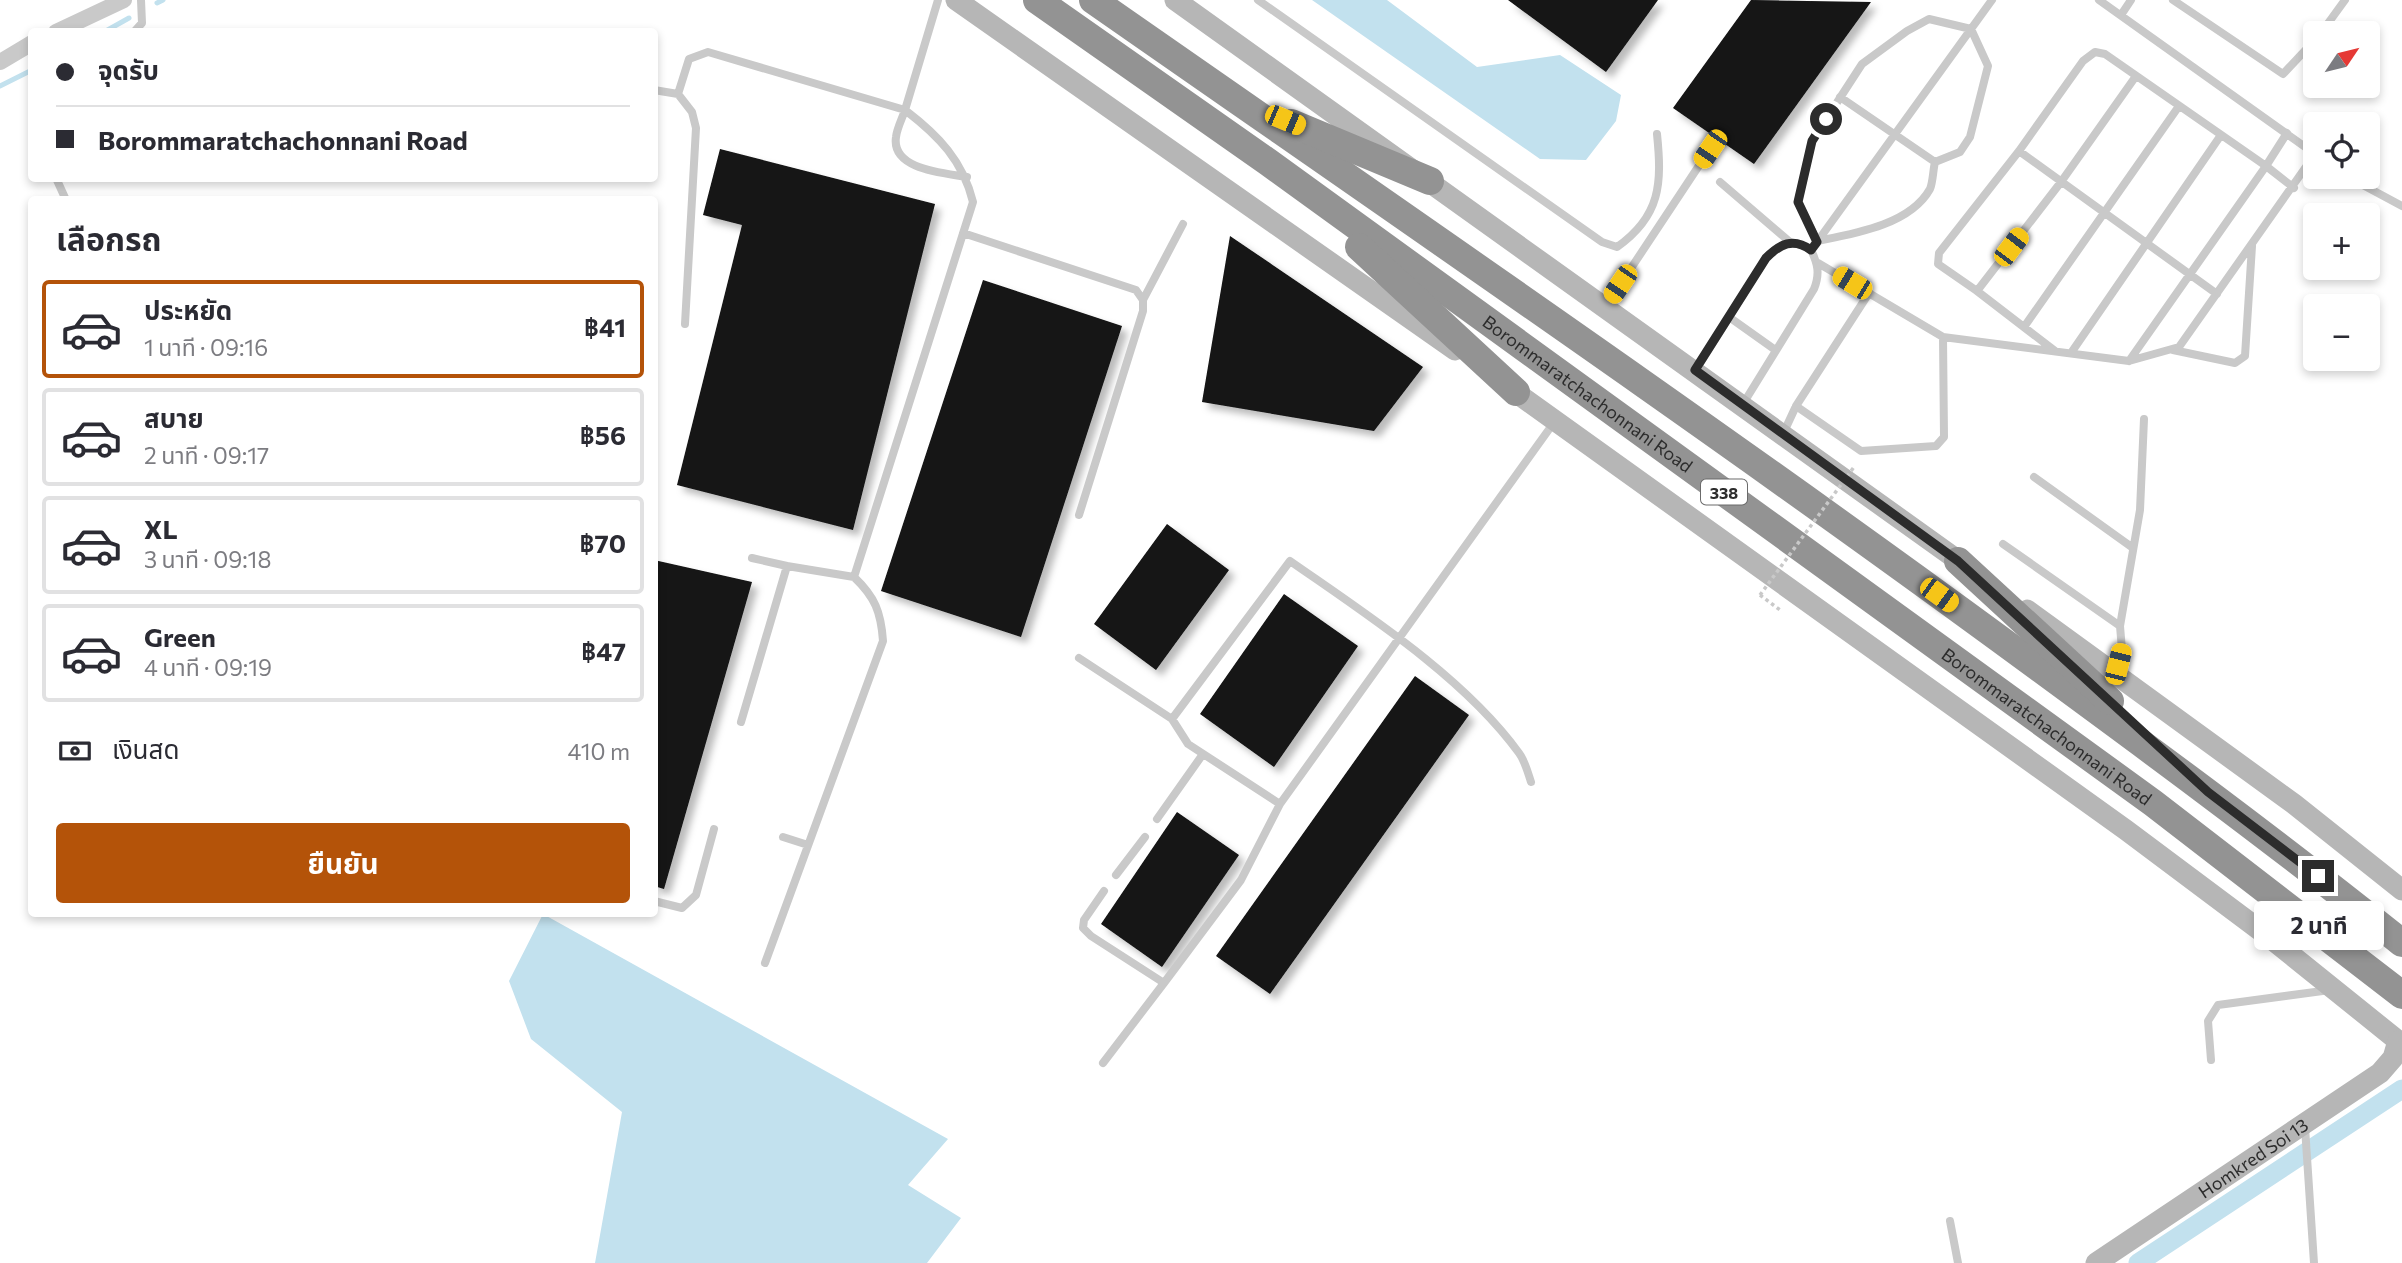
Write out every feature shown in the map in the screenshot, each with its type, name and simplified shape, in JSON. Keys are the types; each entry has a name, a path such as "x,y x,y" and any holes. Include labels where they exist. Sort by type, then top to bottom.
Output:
{"highway":[{"name":"Borommaratchachonnani Road","path":"1037,0 1268,162 2153,803 2402,995"},
{"name":"338","path":"1093,0 1804,496 2208,792 2402,943"},
{"path":"1237,100 1430,181"},
{"path":"1268,162 1516,393"},
{"path":"1958,561 2208,792"}],"main road":[{"path":"956,0 1516,393 2126,830 2336,990 2400,1043"},
{"path":"1174,0 1606,306 2116,674 2294,804 2402,890"},
{"name":"Homkred Soi 13","path":"2096,1263 2380,1073 2393,1058 2400,1043"}],"street":[{"path":"64,28 124,0"},
{"path":"0,62 28,45"}],"lane":[{"path":"138,28 144,14 141,0"},
{"path":"938,0 896,136 896,147 902,156 916,167 967,177"},
{"path":"1258,0 1602,242 1617,247 1634,235 1657,201 1660,163 1657,134"},
{"path":"1811,250 1992,0"},
{"path":"2099,0 2303,145"},
{"path":"2120,15 2131,0"},
{"path":"2173,0 2283,74 2303,53"},
{"path":"2330,21 2345,0"},
{"path":"1817,242 1798,202 1812,141 1862,64 1907,31 1929,19 1971,29"},
{"path":"1935,162 1960,152 1970,137 1988,66 1971,29"},
{"path":"678,94 689,59 708,52 905,110 956,158 967,177 973,202 854,577"},
{"path":"2056,352 1938,264 1939,253 2019,151 2083,61 2095,52 2105,54 2294,188"},
{"path":"1977,291 2061,182 2136,76"},
{"path":"658,91 678,94 692,112 696,128 685,324"},
{"path":"1840,97 1935,162"},
{"path":"2024,327 2179,106"},
{"path":"2129,361 2287,133"},
{"path":"2071,353 2148,245 2221,135"},
{"path":"1606,306 1710,149"},
{"path":"2019,151 2217,294"},
{"path":"1817,242 1881,228 1915,205 1931,188 1935,162"},
{"path":"1818,263 1943,337 2129,361 2179,347 2303,173"},
{"path":"1720,182 1790,242 1811,250 1818,263 1818,279 1814,289 1742,404"},
{"path":"2370,189 2402,206"},
{"path":"1079,514 1143,311 1143,300 1183,224"},
{"path":"963,233 1136,290 1143,300"},
{"path":"1695,370 1766,258 1778,246 1790,242"},
{"path":"2169,350 2235,363 2245,356 2252,246"},
{"path":"1783,434 1796,406 1869,293"},
{"path":"1729,317 1774,349"},
{"path":"1796,406 1861,451 1936,446 1944,437 1943,337"},
{"path":"2116,674 2122,650 2120,626 2140,510 2144,419"},
{"path":"1103,1063 1241,880 1280,804 1555,421"},
{"path":"2034,477 2133,548"},
{"path":"2003,544 2120,626"},
{"path":"752,558 854,577 871,593 881,615 883,641 765,963"},
{"path":"1172,719 1290,561 1399,636 1481,710 1520,754 1531,782"},
{"path":"741,722 786,566"},
{"path":"1079,658 1172,719 1188,744 1280,804"},
{"path":"1157,819 1203,754"},
{"path":"658,902 682,908 696,895 713,830"},
{"path":"782,837 808,845"},
{"path":"1116,875 1145,837"},
{"path":"1104,891 1084,920 1083,928 1091,936 1164,983"},
{"path":"2211,1060 2208,1021 2218,1004 2336,990"},
{"path":"2304,1124 2314,1263"},
{"path":"1950,1221 1958,1263"}],"path":[{"path":"1760,595 1854,467"}],"water":[{"path":"1312,0 1387,0 1477,67 1560,55 1621,95 1616,121 1586,160 1540,159"},
{"path":"541,917 548,917 948,1139 908,1185 961,1218 927,1263 595,1263 622,1112 531,1039 509,981"}],"building":[{"path":"1508,0 1658,0 1606,72"},
{"path":"1751,0 1871,2 1754,164 1673,108"},
{"path":"720,149 935,204 853,530 677,485 742,225 703,215"},
{"path":"1230,236 1423,367 1374,431 1202,402"},
{"path":"983,280 1122,326 1021,637 881,591"},
{"path":"1167,524 1229,570 1156,670 1094,624"},
{"path":"658,561 752,582 664,889 658,887"},
{"path":"1284,594 1358,646 1274,767 1200,714"},
{"path":"1415,676 1469,715 1270,994 1216,956"},
{"path":"1177,812 1239,855 1162,967 1101,924"}],"waterway":[{"path":"157,3 163,0"},
{"path":"111,28 129,18"},
{"path":"0,86 28,72"},
{"path":"2138,1263 2402,1089"}],"route":[{"path":"1826,119 1812,141 1798,202 1817,242 1811,250 1790,242 1778,246 1766,258 1695,370 1958,561 2208,792 2318,876"}]}
